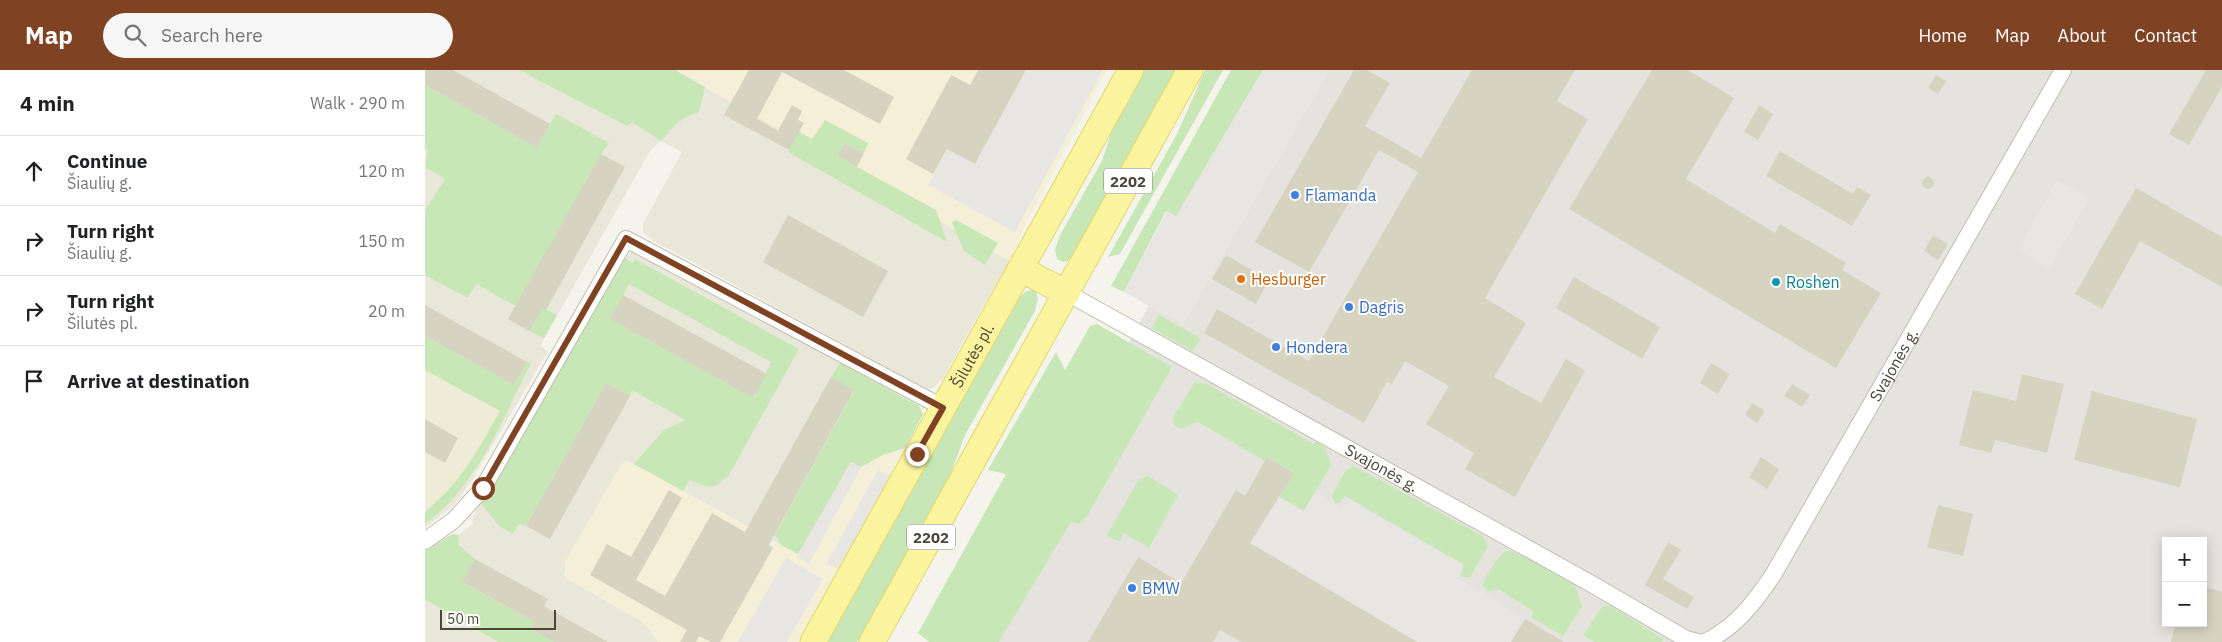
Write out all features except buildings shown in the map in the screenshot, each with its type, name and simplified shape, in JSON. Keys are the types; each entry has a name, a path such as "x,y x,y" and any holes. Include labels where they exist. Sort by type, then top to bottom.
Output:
{"main road":[{"name":"Šilutės pl.","path":"813,642 1131,70"},
{"name":"2202","path":"872,642 1190,70"},
{"path":"1021,269 1067,293"}],"street":[{"name":"Svajonės g.","path":"1705,642 1729,628 1743,616 1773,575 2063,70"},
{"path":"425,541 454,520 483,488 626,238 943,408"},
{"name":"Svajonės g.","path":"1067,293 1590,583 1686,639 1698,642"}],"shaded area":[{"path":"425,70 675,70 1010,261 942,380 933,388 927,389 652,240 643,232 643,224 682,152 661,141 650,151 540,346 548,351 472,480 454,505 425,528"},
{"path":"675,70 1107,70 1028,220 1010,261"},
{"path":"1026,70 1103,70 1015,232 928,185 958,129 957,154 975,164"},
{"path":"1263,70 1330,70 1183,325 1124,292 1167,211 1176,216"},
{"path":"1277,70 2222,70 2222,642 966,642"},
{"path":"2057,180 2089,198 2050,268 2018,250"},
{"path":"633,252 641,254 919,406 923,414 905,448 883,455 798,554 634,464 564,573 566,578 643,622 658,642 425,642 425,551 448,536 453,534 459,535 473,524 472,520 477,508 626,256"},
{"path":"425,370 500,411 465,471 447,493 425,512"},
{"path":"905,448 799,642 658,642 643,622 566,578 565,561 621,465 626,460 798,554 863,465 883,455"},
{"path":"851,462 861,467 809,564 797,557"},
{"path":"878,470 891,476 840,570 827,563"},
{"path":"1315,493 1341,508 1347,498 1464,566 1458,578 1525,619 1511,642 1417,642 1250,543 1279,497 1304,511"},
{"path":"786,558 823,579 787,642 738,642"}],"green space":[{"path":"519,70 675,70 705,87 699,112 682,120 661,141 632,122 627,126"},
{"path":"1145,70 1175,70 1078,245 1068,261 1063,262 1057,259 1055,250 1060,235 1102,161 1113,127"},
{"path":"1205,70 1223,70 1120,254 1108,257 1177,134"},
{"path":"1231,70 1263,70 1176,217 1166,211 1124,292 1111,286"},
{"path":"425,85 537,148 556,114 609,143 601,154 522,296 557,315 544,338 529,331 537,318 476,284 468,298 425,275 425,211 445,179 425,167 428,151 425,149"},
{"path":"798,120 801,121 796,130 812,139 825,120 868,143 864,153 844,143 837,156 936,210 947,242 788,152 794,140 778,131 783,122 793,128"},
{"path":"956,220 998,243 985,265 964,251 952,223"},
{"path":"625,258 632,263 635,259 799,349 729,475 715,486 702,485 690,480 683,491 634,464 664,430 685,420 632,390 630,396 606,383 526,526 519,524 512,534 499,526 480,502","holes":["629,284 771,362 754,398 610,319"]},
{"path":"1033,290 1038,298 1035,311 965,435 951,473 857,642 827,642 1017,300 1026,291"},
{"path":"1159,315 1201,339 1193,351 1152,328"},
{"path":"1097,324 1172,367 1087,516 1079,524 1071,522 999,642 929,642 918,633 1006,474 988,470 1056,352 1065,370 1090,326"},
{"path":"425,336 514,385 527,362 531,363 499,429 474,471 444,508 425,524 425,512 449,489 468,465 500,411 425,370"},
{"path":"840,363 919,406 923,414 905,448 883,455 861,467 851,462 798,554 781,545 775,535 854,391 831,377"},
{"path":"1195,382 1205,383 1314,444 1316,441 1325,447 1331,465 1304,511 1279,497 1293,472 1268,457 1265,461 1198,422 1181,429 1174,425 1173,417"},
{"path":"1354,466 1483,536 1488,546 1470,577 1462,577 1459,571 1463,564 1345,496 1340,503 1334,502 1332,495 1346,470"},
{"path":"1148,476 1178,495 1149,548 1124,533 1119,542 1107,535 1139,479"},
{"path":"453,534 459,535 459,545 475,559 463,583 535,622 531,629 554,642 498,642 425,599 425,551"},
{"path":"1506,551 1512,551 1575,584 1582,607 1563,636 1532,618 1533,611 1498,589 1490,592 1483,587 1492,567"},
{"path":"1603,606 1611,606 1663,639 1662,642 1594,642 1583,635"}],"place":[{"name":"Flamanda","path":"1295,195"},
{"name":"Hesburger","path":"1241,279"},
{"name":"Roshen","path":"1776,282"},
{"name":"Dagris","path":"1349,307"},
{"name":"Hondera","path":"1276,347"},
{"name":"BMW","path":"1132,588"}],"route":[{"path":"483,488 626,238 943,408 917,454"}]}
